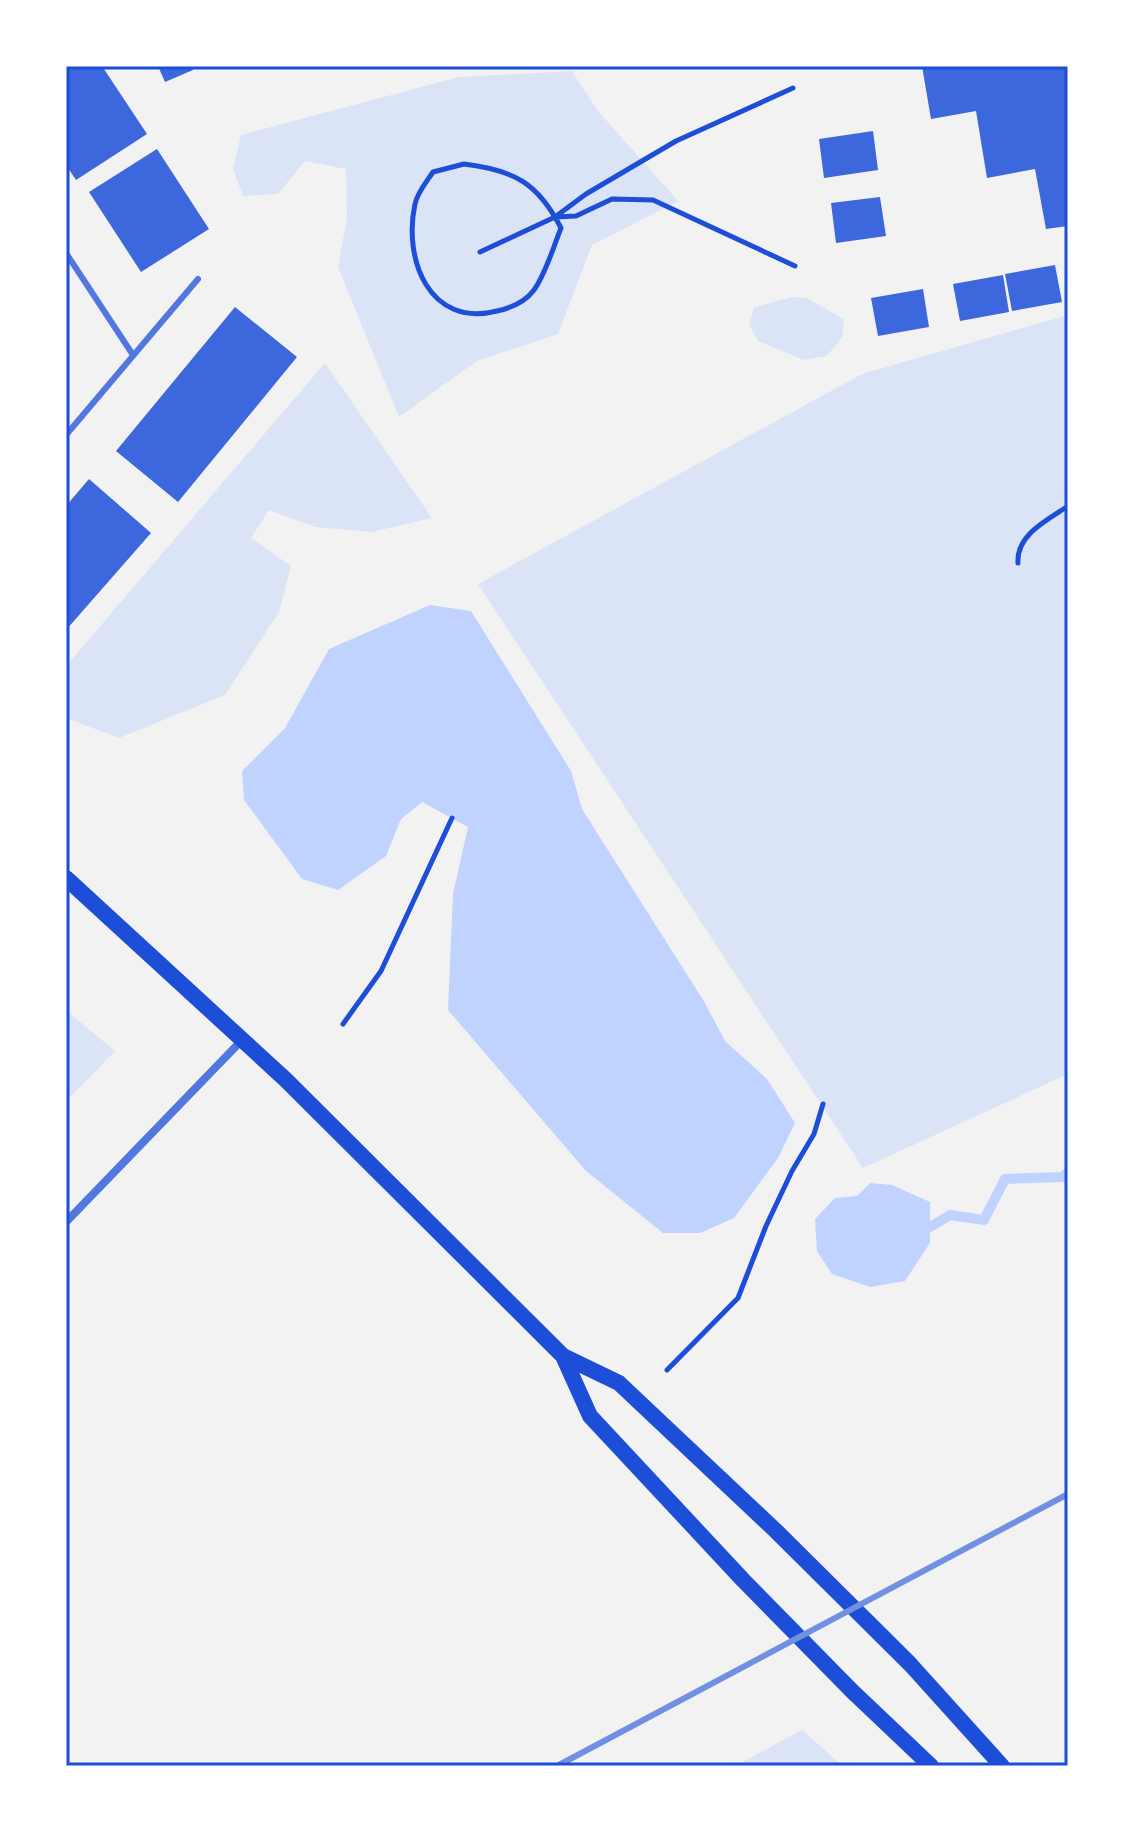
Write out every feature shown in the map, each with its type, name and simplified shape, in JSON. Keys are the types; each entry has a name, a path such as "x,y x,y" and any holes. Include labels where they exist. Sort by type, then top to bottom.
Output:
{"main road":[{"path":"66,878 243,1039 563,1356 619,1383 776,1531 910,1664 1002,1766"},
{"path":"563,1356 590,1416 753,1591 931,1766"}],"street":[{"path":"66,1222 243,1039"}],"lane":[{"path":"66,253 133,355"},
{"path":"66,435 198,279"}],"path":[{"path":"480,252 555,217 586,194 676,141 793,88"},
{"path":"464,164 489,167 524,182 543,197 555,217 561,228 533,292 514,307 486,314 463,311 436,300 421,276 412,242 415,201 433,172 464,164"},
{"path":"555,217 576,216 612,199 653,200 795,266"},
{"path":"1018,563 1018,553 1027,535 1068,506"},
{"path":"343,1024 381,971 452,818"},
{"path":"667,1370 738,1298 770,1216 814,1134 823,1104"}],"shaded area":[{"path":"572,71 597,110 678,201 592,245 558,334 477,361 399,417 338,267 347,218 346,169 305,161 278,194 243,196 233,169 241,135 459,77"},
{"path":"793,297 806,298 844,319 842,337 827,356 804,360 758,341 749,325 754,307"},
{"path":"1068,315 1068,1074 863,1168 478,584 862,374"},
{"path":"325,363 432,518 372,532 315,527 269,510 251,538 291,566 279,612 225,695 119,738 66,718 66,666"},
{"path":"66,1010 115,1051 66,1101"},
{"path":"802,1730 843,1766 735,1766"}],"water":[{"path":"430,605 471,611 571,771 582,809 705,1003 725,1041 767,1079 795,1123 778,1158 734,1218 700,1233 663,1233 586,1171 448,1010 453,894 468,827 422,802 401,819 386,856 338,890 302,879 244,800 242,771 285,728 329,649"},
{"path":"870,1183 892,1185 930,1202 930,1243 905,1281 870,1287 832,1274 817,1251 815,1219 835,1198 857,1196"}],"building":[{"path":"66,66 102,66 147,134 76,180 66,165"},
{"path":"158,66 191,66 193,70 165,82"},
{"path":"922,66 1068,66 1068,226 1046,229 1035,169 987,178 976,111 931,119"},
{"path":"873,131 878,170 824,178 819,139"},
{"path":"157,149 209,229 141,272 89,192"},
{"path":"880,197 886,236 836,243 831,203"},
{"path":"1055,265 1062,302 1012,311 1005,274"},
{"path":"1003,275 1009,312 960,321 953,284"},
{"path":"923,289 929,327 878,336 871,298"},
{"path":"235,307 297,357 178,502 116,451"},
{"path":"89,479 151,533 66,630 66,506"}],"waterway":[{"path":"930,1227 950,1215 984,1220 1005,1179 1063,1177 1068,1172"}],"railway":[{"path":"557,1766 1068,1494"}]}
